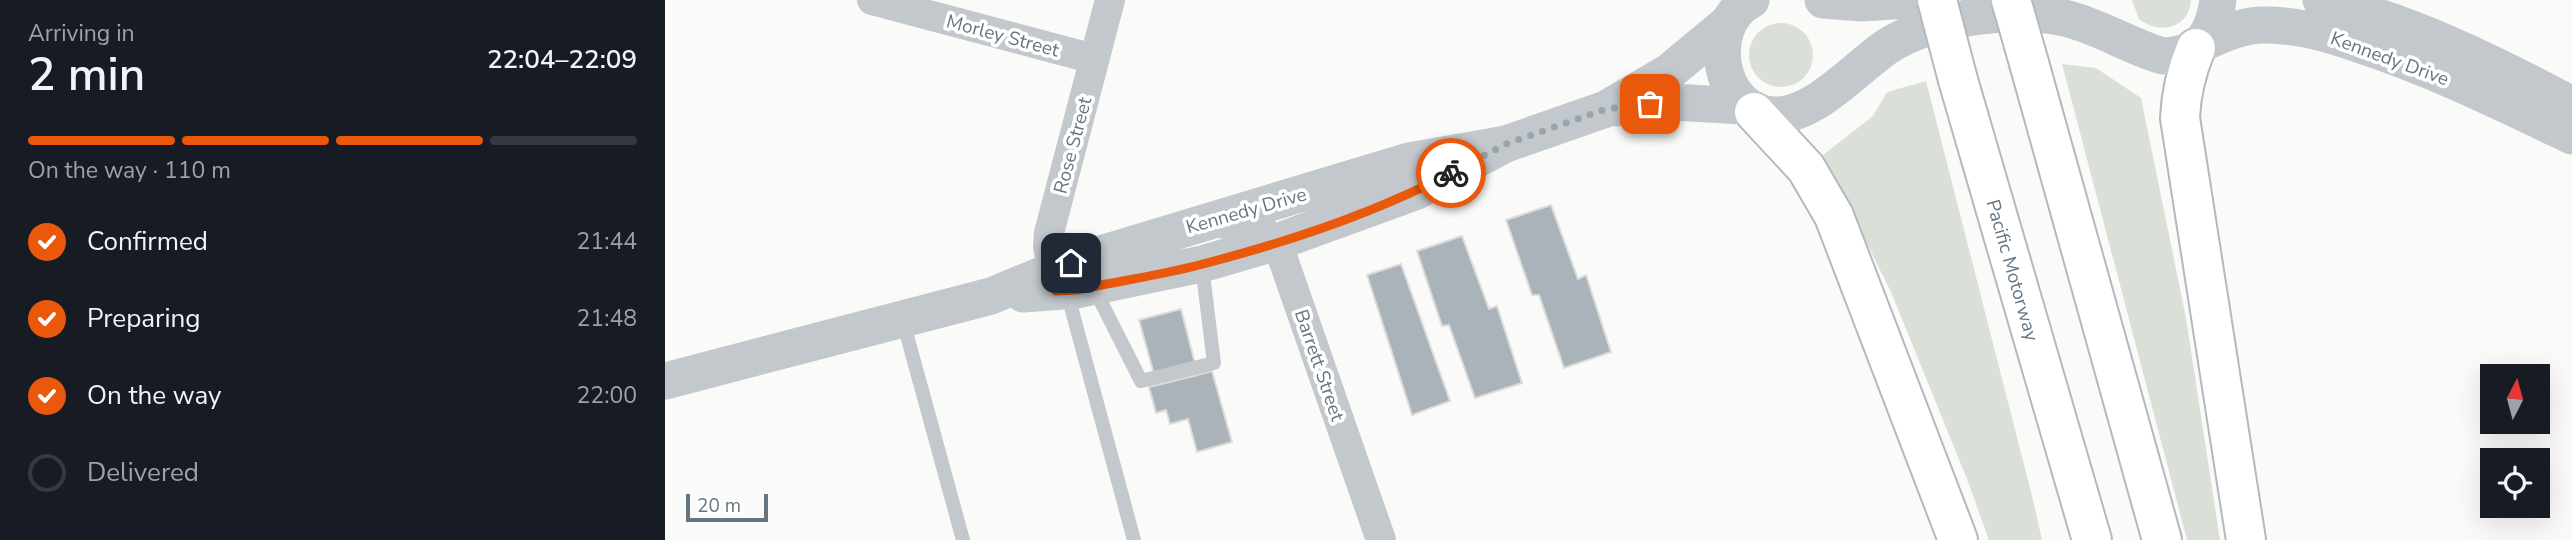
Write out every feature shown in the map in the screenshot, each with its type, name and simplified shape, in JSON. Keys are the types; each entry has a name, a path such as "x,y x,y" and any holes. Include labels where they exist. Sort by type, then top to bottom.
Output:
{"highway":[{"name":"Pacific Motorway","path":"1937,0 2092,540"},
{"path":"2011,0 2162,540"},
{"path":"2198,46 2186,73 2181,95 2181,129 2246,540"},
{"path":"1749,109 1806,168 1834,216 1958,540"}],"street":[{"name":"Morley Street","path":"872,0 1094,59"},
{"name":"Rose Street","path":"1067,285 1048,246 1049,233 1110,0"},
{"path":"1823,0 1862,3 1908,0"},
{"path":"2198,46 2212,24 2218,0"},
{"name":"Kennedy Drive","path":"2321,0 2372,7 2572,105"},
{"path":"1737,9 1723,61 1729,86 1749,109"},
{"name":"Kennedy Drive","path":"665,381 991,296 1202,264 1277,242 1417,191 1506,144 1606,109 1669,72 1737,9"},
{"name":"Kennedy Drive","path":"1606,109 1672,102 1749,109 1776,115 1798,111 1887,47 1921,28 2006,13 2071,19 2163,56 2179,56 2251,26 2280,25 2306,29 2384,52 2443,75 2572,136"},
{"name":"Kennedy Drive","path":"1067,285 1207,221 1409,161 1506,144"},
{"path":"1207,221 1262,230 1277,242 1303,194"},
{"name":"Barrett Street","path":"1277,242 1381,540"}],"lane":[{"path":"1067,285 1141,381 1214,363 1202,264"},
{"path":"1067,285 1134,540"},
{"path":"902,319 963,540"}],"shaded area":[{"path":"2132,0 2191,0 2185,17 2179,23 2164,28 2155,27 2139,19"},
{"path":"1775,23 1787,23 1804,32 1811,43 1811,67 1804,78 1787,87 1775,87 1763,82 1754,73 1749,61 1749,49 1754,37 1763,28"},
{"path":"2062,64 2096,68 2141,98 2186,318 2220,540 2187,540"},
{"path":"1926,81 2042,540 1989,540 1891,292 1823,155 1873,116 1887,92"}],"building":[{"path":"1551,205 1578,279 1586,275 1611,352 1564,368 1539,295 1532,295 1506,220"},
{"path":"1462,236 1489,309 1497,306 1522,383 1475,398 1449,325 1442,326 1417,251"},
{"path":"1401,264 1450,401 1412,415 1367,275"},
{"path":"1181,309 1198,375 1157,385 1139,320"},
{"path":"1212,371 1232,442 1197,452 1188,419 1170,424 1166,410 1156,413 1149,387"}],"way so far":[{"path":"1451,173 1506,144 1606,109 1650,104"}],"route":[{"path":"1071,263 1053,271 1056,291 1077,290 1202,264 1277,242 1417,191 1451,173"}]}
